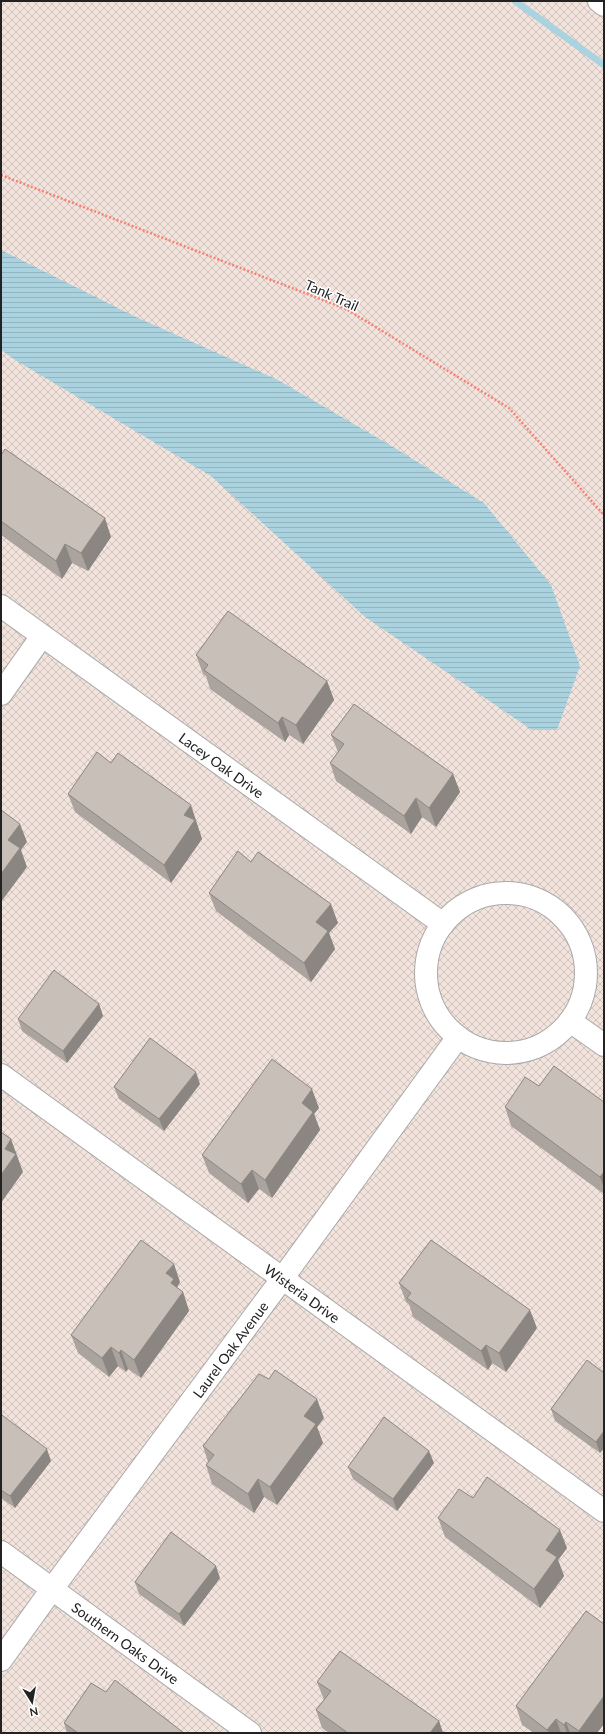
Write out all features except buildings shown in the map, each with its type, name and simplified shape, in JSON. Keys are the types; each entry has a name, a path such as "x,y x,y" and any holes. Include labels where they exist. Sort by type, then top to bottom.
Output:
{"street":[{"path":"599,1 604,5"},
{"name":"Lacey Oak Drive","path":"1,606 443,924"},
{"path":"1,694 42,636"},
{"path":"513,893 529,896 544,902 557,911 568,922 576,934 583,948 586,963 584,994 570,1021 560,1033 547,1042 533,1049 517,1052 502,1053 486,1050 471,1045 458,1037 446,1026 437,1013 430,999 427,983 426,967 429,952 435,937 443,924 454,912 468,903 482,897 497,894 513,893"},
{"path":"570,1021 604,1045"},
{"name":"Laurel Oak Avenue","path":"1,1660 282,1279 458,1037"},
{"name":"Wisteria Drive","path":"1,1075 604,1511"},
{"name":"Southern Oaks Drive","path":"1,1552 250,1733"}],"path":[{"name":"Tank Trail","path":"1,175 346,309 509,408 604,515"}],"shaded area":[{"path":"1,1 604,1 604,1733 1,1733"}],"water":[{"path":"1,250 136,317 278,380 390,445 484,503 551,585 580,666 557,730 532,730 365,617 211,476 15,360 1,350"}],"waterway":[{"path":"515,1 604,65"}]}
